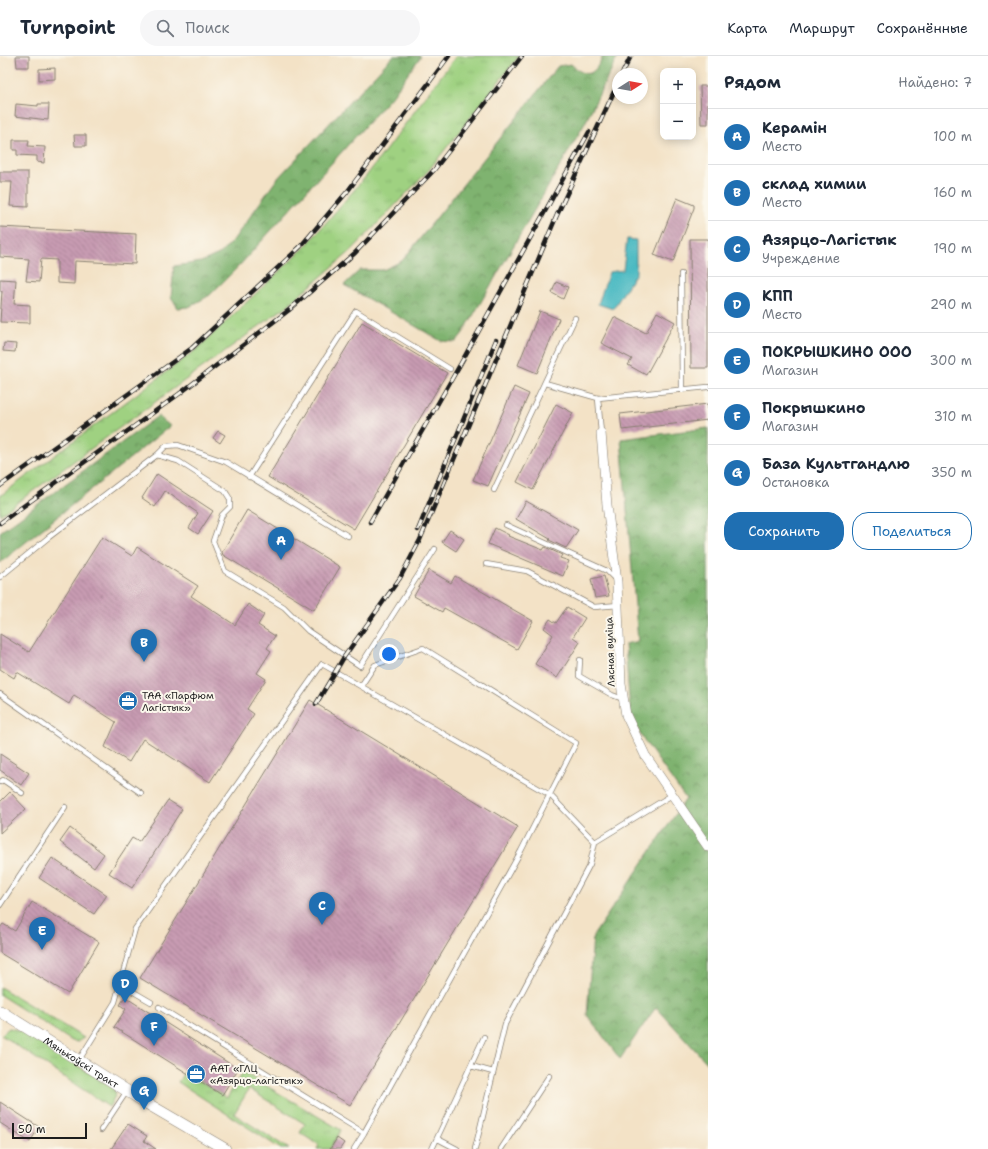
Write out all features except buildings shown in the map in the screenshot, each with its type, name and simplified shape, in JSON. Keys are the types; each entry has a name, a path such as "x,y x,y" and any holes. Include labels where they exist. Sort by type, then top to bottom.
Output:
{"street":[{"name":"Лясная вуліца","path":"601,433 607,505 617,582 623,699 626,715 645,755 708,847"},
{"name":"Мянькоўскі тракт","path":"1,1014 225,1149"}],"lane":[{"path":"681,274 682,390"},
{"path":"249,477 356,311 450,369"},
{"path":"494,490 575,318"},
{"path":"545,383 598,398 708,387"},
{"path":"598,398 601,433"},
{"path":"0,577 157,455 166,446 178,445 226,462 348,536"},
{"path":"157,455 178,461 225,491 230,500 230,507 222,515 213,541 225,571 284,608 308,631 360,666 435,549"},
{"path":"506,525 607,571 617,582"},
{"path":"486,564 527,571 594,607 619,605"},
{"path":"354,1149 521,851 576,743 423,648 374,665 361,686"},
{"path":"580,660 579,676 612,695 623,699"},
{"path":"79,1060 115,1002 135,929 322,664 550,795 595,842"},
{"path":"0,694 141,793"},
{"path":"0,782 3,780 22,793"},
{"path":"475,1149 505,1024 590,864 595,842 672,795"},
{"path":"0,905 65,807"},
{"path":"120,984 150,1002"},
{"path":"159,1007 364,1133"},
{"path":"432,1149 438,1139 484,1037"},
{"path":"471,1066 493,1072"},
{"path":"502,1149 550,1076"},
{"path":"101,1130 127,1091"},
{"path":"438,1139 457,1149"}],"green space":[{"path":"393,56 421,56 392,96 240,265 210,295 189,307 178,308 171,297 174,266 201,262 221,253 234,239 277,179"},
{"path":"456,56 519,56 428,171 351,251 287,306 0,515 0,496 197,349 305,247 367,175"},
{"path":"603,56 618,56 585,123 463,333 456,342 441,341 344,285 360,270 383,270 402,261 558,66 571,64 586,74 597,68"},
{"path":"158,416 170,426 0,563 0,532"},
{"path":"708,428 708,1064 656,1007 620,1059 587,1015 593,936 686,799 641,736 630,711 625,644 638,641 621,439"},
{"path":"0,987 84,1038 78,1042 72,1041 0,995"},
{"path":"9,1028 19,1030 114,1088 116,1094 109,1107 1,1035"},
{"path":"185,1071 227,1098 243,1072 341,1130 330,1149 317,1149 319,1145 300,1133 305,1124 249,1089 234,1114 289,1149 281,1149 178,1082"}],"water":[{"path":"627,239 636,240 636,273 613,309 598,304 609,272 623,270"}],"railway":[{"path":"0,486 192,348 300,247 347,192 449,56"},
{"path":"0,523 179,394 289,310 355,253 434,170 522,56"},
{"path":"625,68 631,56"},
{"path":"316,704 344,657 400,578 420,540 557,215 612,96"},
{"path":"370,522 461,363 589,132"},
{"path":"418,530 496,340"}],"place":[{"name":"Керамін","path":"281,560"},
{"name":"склад химии","path":"144,662"},
{"name":"ТАА «Парфюм Лагістык»","path":"128,701"},
{"name":"Азярцо-Лагістык","path":"322,925"},
{"name":"ПОКРЫШКИНО ООО","path":"42,950"},
{"name":"КПП","path":"125,1003"},
{"name":"Покрышкино","path":"154,1046"},
{"name":"ААТ «ГЛЦ «Азярцо-лагістык»","path":"196,1074"},
{"name":"База Культгандлю","path":"144,1110"}]}
